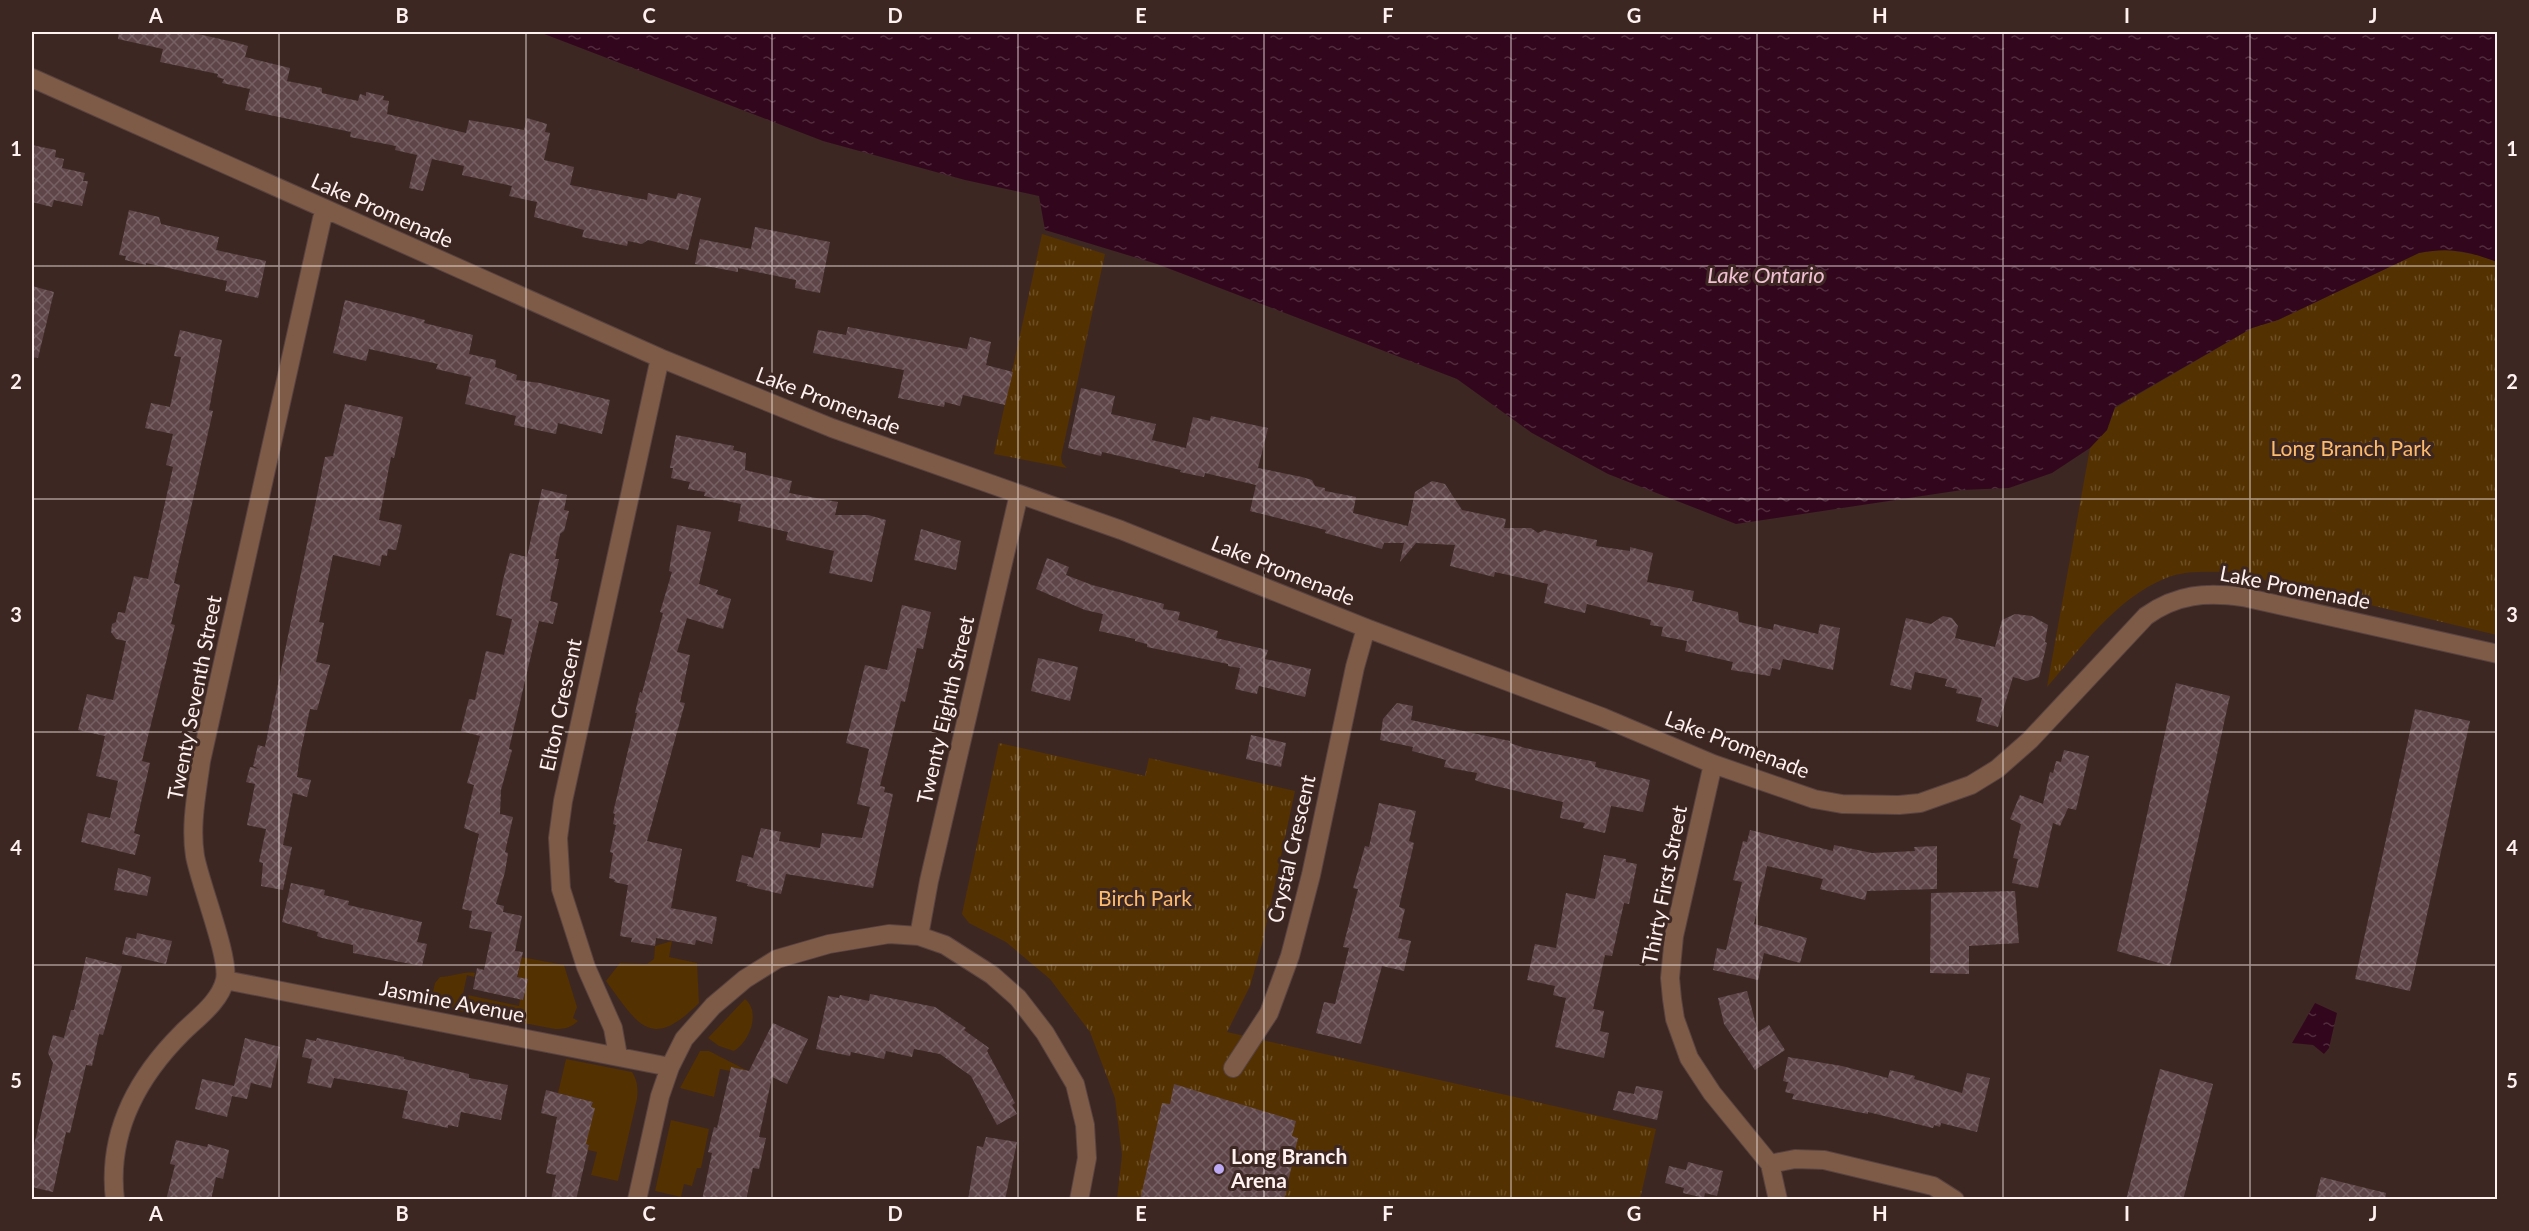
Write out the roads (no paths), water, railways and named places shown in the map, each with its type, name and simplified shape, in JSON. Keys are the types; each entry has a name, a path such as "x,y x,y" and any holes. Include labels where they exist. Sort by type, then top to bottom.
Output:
{"street":[{"name":"Lake Promenade","path":"32,78 660,358 832,428 1121,530 1366,628 1602,717 1713,764 1814,799 1842,804 1920,803 1956,791 1984,778 2008,760 2146,616 2169,602 2195,594 2211,593 2243,597 2498,654"},
{"name":"Twenty Seventh Street","path":"225,980 223,958 202,890 195,854 194,825 201,761 324,210"},
{"name":"Elton Crescent","path":"618,1056 613,1028 586,967 561,889 558,838 563,801 660,358"},
{"name":"Twenty Eighth Street","path":"919,936 929,881 1019,494"},
{"name":"Crystal Crescent","path":"1233,1068 1269,1013 1290,956 1311,875 1355,667 1366,628"},
{"name":"Thirty First Street","path":"1713,764 1674,936 1670,978 1672,999 1682,1039 1700,1076 1770,1164 1778,1200"},
{"path":"637,1200 660,1096 670,1067 684,1039 713,1006 745,979 777,959 829,944 889,934 919,936 945,945 992,975 1018,998 1045,1033 1070,1072 1084,1125 1087,1158 1079,1200"},
{"name":"Jasmine Avenue","path":"225,980 670,1067"},
{"path":"115,1200 112,1180 115,1155 124,1119 135,1093 159,1057 207,1009 225,980"},
{"path":"1770,1164 1795,1159 1824,1160 1933,1186 1955,1200"}],"water":[{"name":"Lake Ontario","path":"539,32 2497,32 2497,262 2458,251 2440,250 2419,253 2278,320 2252,328 2115,407 2107,430 2090,448 2052,473 2009,488 1962,490 1736,524 1608,474 1532,433 1457,379 1157,264 1045,230 1039,196 965,180 823,141"},
{"path":"2315,1003 2337,1013 2329,1048 2324,1054 2313,1045 2292,1043"}],"place":[{"name":"Long Branch Arena","path":"1219,1169"}],"park label":[{"name":"Long Branch Park","path":"2351,449"},
{"name":"Birch Park","path":"1145,899"}]}
